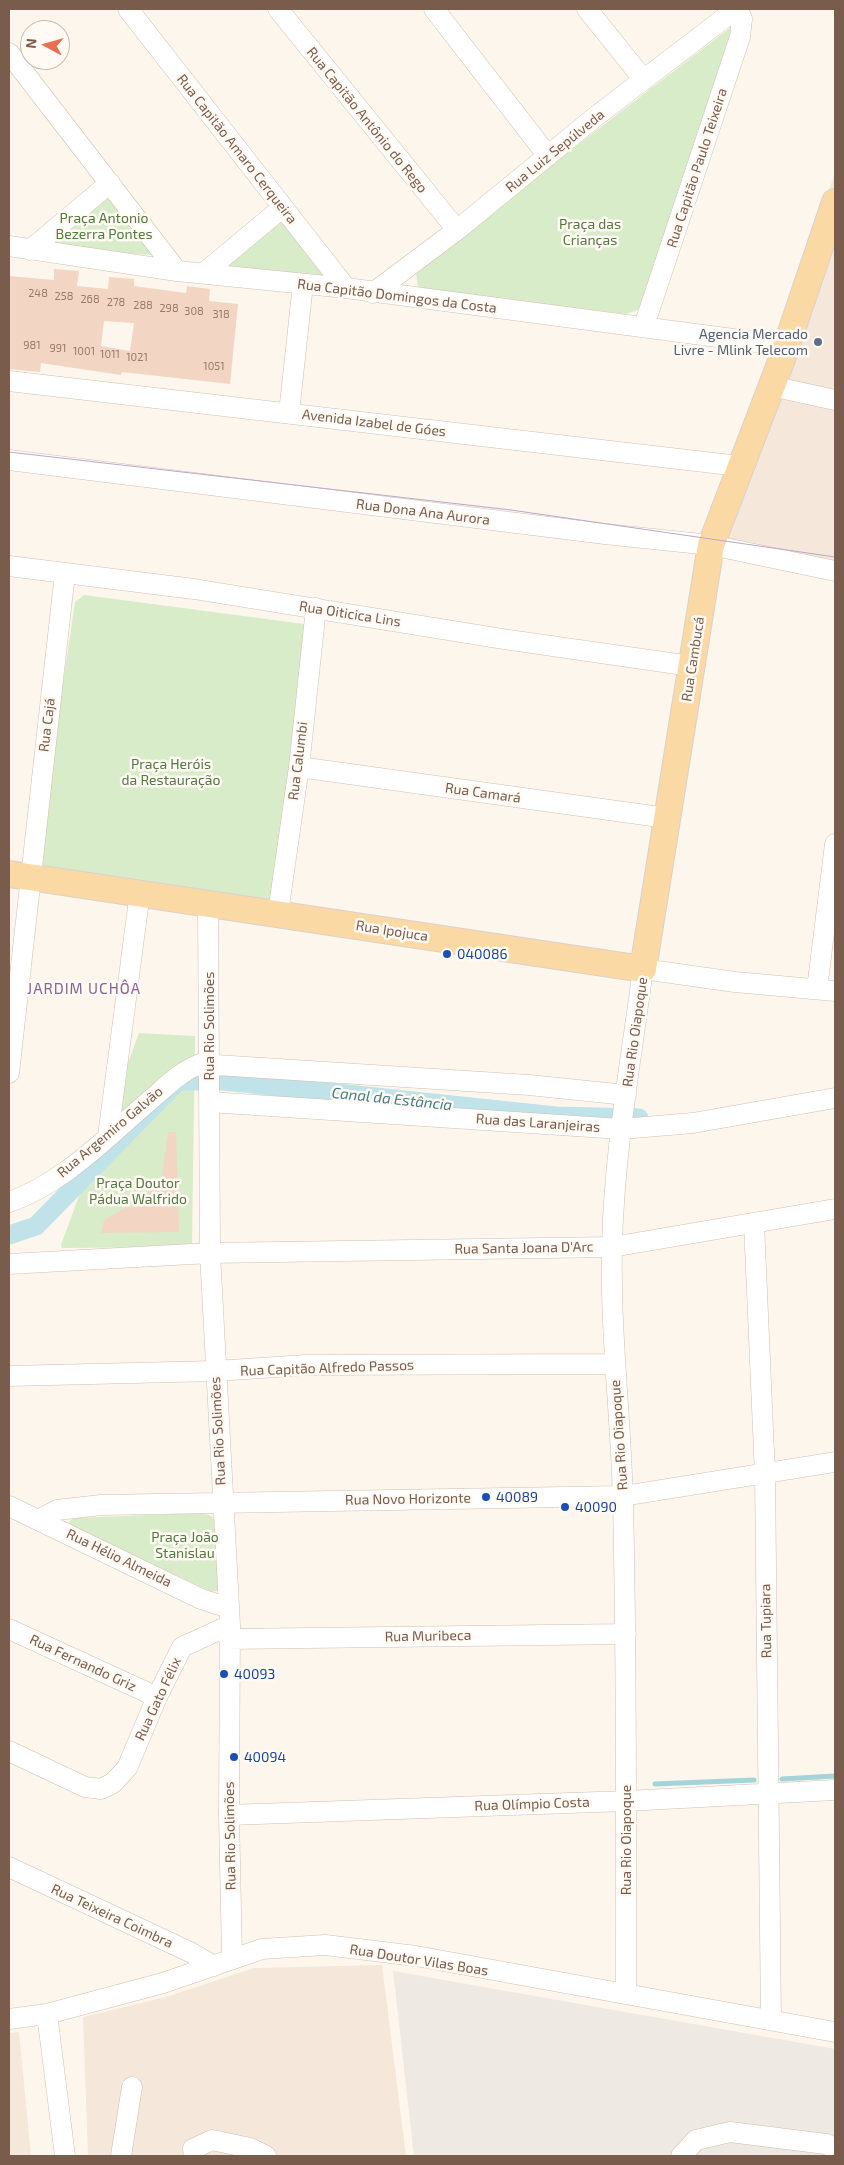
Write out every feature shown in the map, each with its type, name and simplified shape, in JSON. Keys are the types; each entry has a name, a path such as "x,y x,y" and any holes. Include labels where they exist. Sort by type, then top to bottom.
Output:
{"main road":[{"name":"Rua Cambucá","path":"644,969 711,545 739,466 784,353 835,202"},
{"name":"Rua Ipojuca","path":"19,875 644,969"}],"street":[{"name":"Rua Capitão Amaro Cerqueira","path":"128,9 346,288"},
{"name":"Rua Capitão Antônio do Rego","path":"278,9 457,230"},
{"path":"434,9 548,156"},
{"path":"587,9 644,80"},
{"name":"Rua Luiz Sepúlveda","path":"373,292 457,230 644,80 737,9"},
{"name":"Rua Capitão Paulo Teixeira","path":"644,326 740,37 742,19 737,9"},
{"path":"9,53 177,270"},
{"path":"30,250 110,183"},
{"path":"204,273 282,208"},
{"name":"Rua Capitão Domingos da Costa","path":"9,246 177,270 346,288 644,326 784,353"},
{"path":"289,413 303,284"},
{"name":"Avenida Izabel de Góes","path":"9,382 739,466"},
{"path":"771,386 835,400"},
{"name":"Rua Dona Ana Aurora","path":"9,460 605,534 711,545 835,571"},
{"name":"Rua Oiticica Lins","path":"9,566 194,589 503,639 691,666"},
{"name":"Rua Cajá","path":"9,1073 19,875 65,573"},
{"name":"Rua Calumbi","path":"278,913 298,767 316,608"},
{"name":"Rua Camará","path":"298,767 667,818"},
{"path":"826,991 835,844"},
{"path":"108,1136 140,892"},
{"name":"Rua Rio Solimões","path":"208,904 210,1253 230,1624 228,1815 223,1962"},
{"name":"Rua Ipojuca","path":"644,969 735,982 826,991"},
{"name":"Rua Rio Oiapoque","path":"626,1993 626,1634 623,1496 614,1364 612,1247 622,1128 644,969"},
{"path":"210,1066 529,1085 626,1098"},
{"name":"Rua Argemiro Galvão","path":"9,1202 23,1197 54,1179 108,1136 176,1076 189,1068 210,1066"},
{"name":"Rua das Laranjeiras","path":"209,1098 622,1128 693,1123 835,1098"},
{"name":"Rua Santa Joana D'Arc","path":"210,1253 612,1247 835,1209"},
{"name":"Rua Tupiara","path":"754,1223 765,1475 771,2020"},
{"path":"9,1264 210,1253"},
{"name":"Rua Capitão Alfredo Passos","path":"9,1376 215,1371 306,1365 614,1364"},
{"name":"Rua Novo Horizonte","path":"40,1519 57,1510 101,1505 623,1496 765,1475 835,1462"},
{"name":"Rua Hélio Almeida","path":"9,1506 40,1519 201,1598 230,1624"},
{"name":"Rua Muribeca","path":"230,1624 626,1634"},
{"name":"Rua Gato Félix","path":"9,1751 85,1787 101,1789 113,1783 127,1768 156,1697 182,1647 230,1624"},
{"name":"Rua Fernando Griz","path":"9,1629 156,1697"},
{"name":"Rua Olímpio Costa","path":"228,1815 626,1801 835,1790"},
{"name":"Rua Teixeira Coimbra","path":"9,1867 192,1953 223,1962"},
{"name":"Rua Doutor Vilas Boas","path":"9,2019 48,2014 162,1984 223,1962 277,1947 325,1945 416,1956 835,2032"},
{"path":"48,2014 65,2156"},
{"path":"121,2156 132,2087"},
{"path":"681,2156 696,2140 730,2132 827,2149"},
{"path":"194,2156 193,2149 212,2140 250,2148 266,2156"}],"shaded area":[{"path":"835,173 835,564 705,539"},
{"path":"382,1965 406,2156 88,2156 83,2017 166,1997 254,1968"},
{"path":"393,1971 835,2049 835,2156 414,2156"},
{"path":"19,2032 31,2156 9,2156 9,2033"}],"green space":[{"name":"Praça das Crianças","path":"739,21 648,292 638,310 626,314 418,289 416,273 571,150"},
{"name":"Praça Antonio Bezerra Pontes","path":"108,188 152,255 39,246"},
{"path":"285,219 323,274 322,276 229,267 228,264"},
{"name":"Praça Heróis da Restauração","path":"84,595 304,624 311,635 272,903 39,871 38,854 75,602"},
{"name":"Praça Doutor Pádua Walfrido","path":"139,1033 195,1036 192,1243 188,1247 62,1248 61,1245"},
{"name":"Praça João Stanislau","path":"200,1513 215,1519 220,1590 212,1592 69,1525 73,1518"}],"building":[{"path":"54,269 79,271 77,286 108,289 109,277 134,279 134,286 186,293 187,286 210,289 209,301 238,304 230,384 122,372 121,375 41,363 40,372 9,369 9,276 54,280","holes":["104,321 134,323 130,351 101,346"]},
{"path":"168,1132 176,1132 179,1232 101,1233 104,1220 126,1207 139,1208 149,1191 160,1190"}],"waterway":[{"name":"Canal da Estância","path":"9,1235 36,1226 178,1081 224,1081 556,1116 639,1118"},
{"path":"782,1779 835,1776"},
{"path":"655,1784 754,1780"}],"tram line":[{"path":"9,452 511,510 835,557"}],"place":[{"name":"Agencia Mercado Livre - Mlink Telecom","path":"818,342"},
{"name":"040086","path":"447,954"},
{"name":"40089","path":"486,1497"},
{"name":"40090","path":"565,1507"},
{"name":"40093","path":"224,1674"},
{"name":"40094","path":"234,1757"}],"district":[{"name":"JARDIM UCHÔA","path":"84,989"}]}
